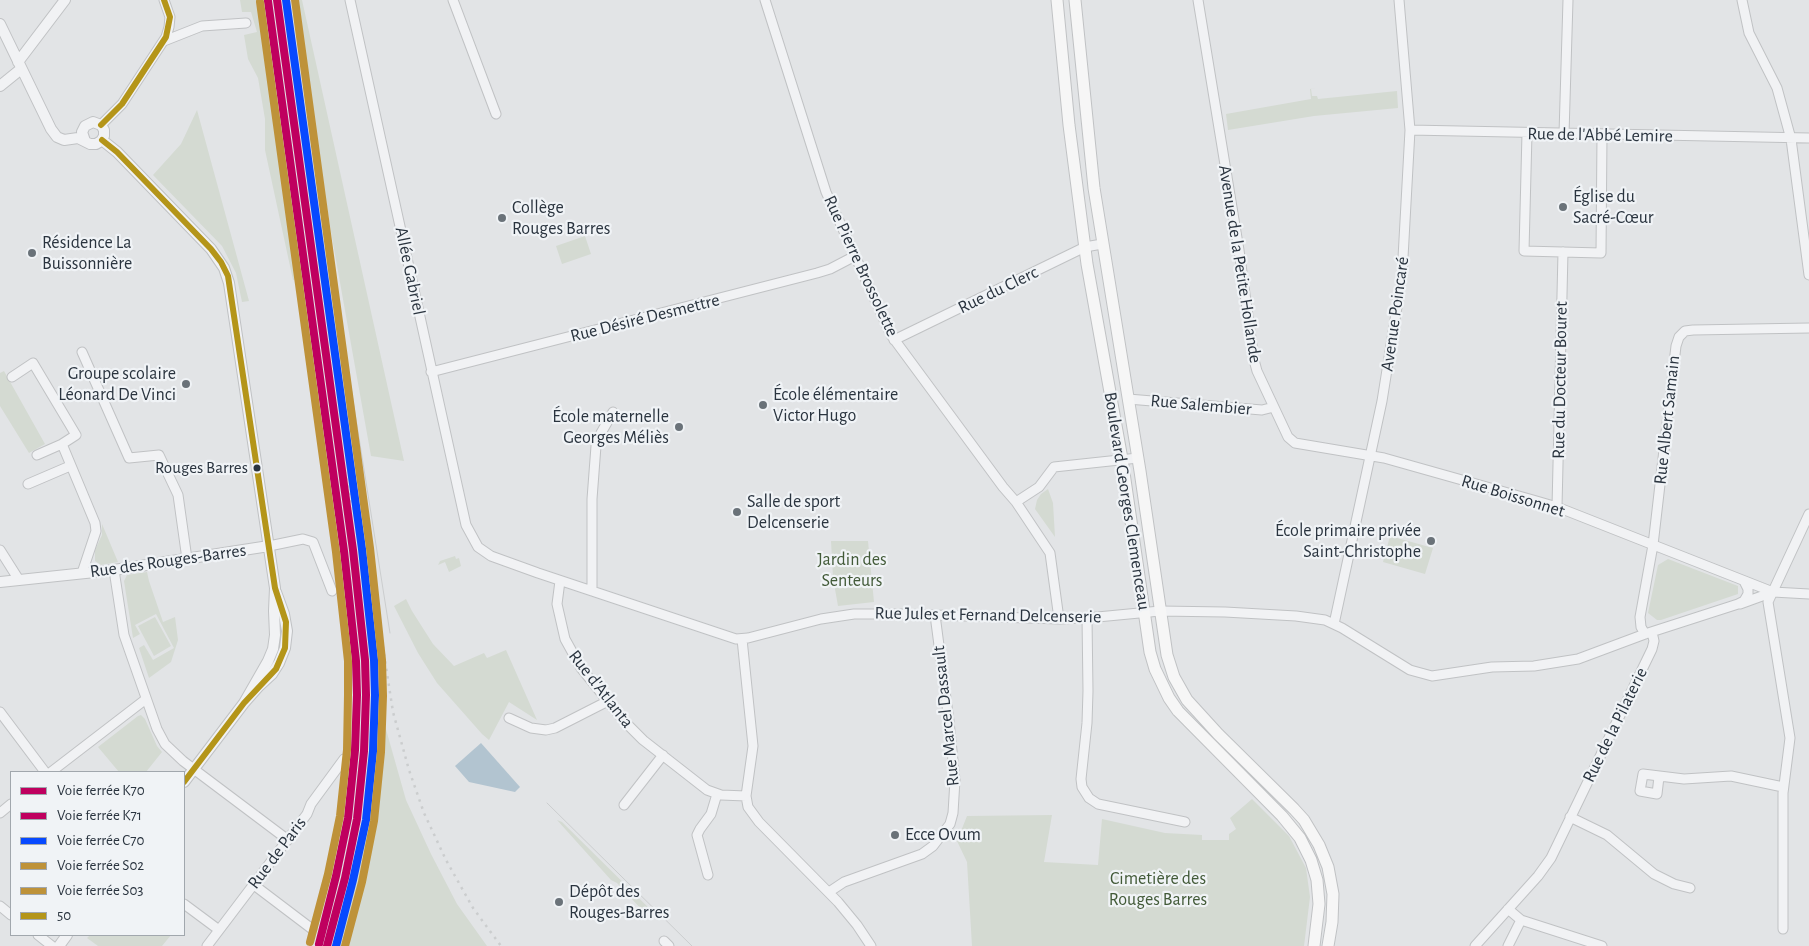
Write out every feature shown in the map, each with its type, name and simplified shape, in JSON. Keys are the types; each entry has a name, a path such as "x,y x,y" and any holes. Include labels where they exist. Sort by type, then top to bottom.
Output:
{"main road":[{"name":"Boulevard Georges Clemenceau","path":"1057,0 1067,108 1084,247 1122,459 1144,612 1155,669 1169,698 1188,723 1282,816 1300,838 1314,870 1318,889 1318,919 1314,946"},
{"name":"Boulevard Georges Clemenceau","path":"1075,0 1084,107 1102,244 1138,458 1164,643 1170,667 1187,700 1212,728 1294,809 1304,820 1319,845 1328,867 1333,894 1332,922 1328,946"}],"street":[{"path":"0,86 19,65 65,0"},
{"path":"101,126 122,104 164,41 170,22 169,10 164,0"},
{"name":"Allée Gabriel","path":"350,0 466,525 474,541"},
{"path":"453,0 496,114"},
{"name":"Rue Pierre Brossolette","path":"764,0 826,192 894,340 922,374 1003,487 1016,502 1050,553 1059,619"},
{"name":"Avenue de la Petite Hollande","path":"1198,0 1257,371 1288,437 1295,443 1370,455"},
{"name":"Avenue Poincaré","path":"1334,624 1382,401 1402,276 1410,130 1399,0"},
{"path":"1564,134 1568,0"},
{"path":"1742,0 1749,33 1775,84 1791,139 1809,275"},
{"path":"164,41 202,26 246,23"},
{"path":"0,24 19,65 46,120 54,134 60,139 78,138 94,144 102,140 104,132 101,126 93,122 74,132 62,133 54,129 46,120"},
{"path":"85,126 82,134 85,141"},
{"name":"Rue de l'Abbé Lemire","path":"1410,130 1809,138"},
{"path":"1527,133 1524,252 1601,253 1602,134"},
{"path":"102,140 117,152 211,249 221,262 228,276 275,588 275,635 273,649 268,661 244,703 185,781"},
{"name":"Rue du Clerc","path":"894,340 1084,247 1102,244"},
{"name":"Rue du Docteur Bouret","path":"1557,507 1563,252"},
{"name":"Rue Désiré Desmettre","path":"431,372 818,273 855,256"},
{"name":"Rue Albert Samain","path":"1653,546 1676,346 1679,337 1685,331 1693,330 1809,328"},
{"path":"82,352 129,458 159,455 178,495 187,559"},
{"path":"12,377 34,363 76,435 62,444 37,455"},
{"name":"Rue Salembier","path":"1128,399 1262,410 1274,408"},
{"path":"592,591 592,499 596,446 613,412"},
{"path":"62,444 95,523 94,540 82,573"},
{"name":"Rue Boissonnet","path":"1370,455 1557,507 1773,592"},
{"path":"1016,502 1039,487 1054,467 1138,458"},
{"path":"28,484 70,466"},
{"path":"1783,929 1783,787 1790,738 1768,602 1809,514"},
{"name":"Rue des Rouges-Barres","path":"0,582 114,570 303,539 313,542 332,591"},
{"name":"Rue Jules et Fernand Delcenserie","path":"474,541 481,550 491,556 726,636 742,638 821,619 854,614 1059,619 1160,611 1216,611 1296,616 1325,620 1416,673 1432,676 1492,668 1530,667 1572,660 1773,592"},
{"name":"Rue de la Pilaterie","path":"1475,946 1547,864 1652,649 1654,641 1641,626 1640,617 1653,546"},
{"path":"0,550 19,580"},
{"path":"114,570 124,635 146,698 165,744 194,769 288,840"},
{"name":"Rue d'Atlanta","path":"560,581 557,604 565,639 581,668 635,733 702,786 718,794 746,796"},
{"path":"1738,604 1744,601 1748,594 1747,585 1744,581"},
{"path":"1773,592 1809,594"},
{"name":"Rue Marcel Dassault","path":"829,892 844,882 922,854 933,846 950,824 953,813 955,780 948,713 934,615"},
{"path":"1087,618 1088,691 1087,723 1080,779 1082,787 1090,798 1098,804 1186,822"},
{"path":"742,638 753,746 746,796 748,807 754,817 829,892 852,918 871,946"},
{"path":"52,771 146,698"},
{"path":"509,718 530,728 546,730 555,728 608,701"},
{"path":"0,712 44,771"},
{"path":"624,805 663,755"},
{"name":"Rue de Paris","path":"207,946 288,840 307,814 311,804 344,759"},
{"path":"1660,777 1684,779 1731,776 1783,787"},
{"path":"708,875 697,835 711,814 718,794"},
{"path":"1570,818 1608,835 1654,874 1674,884 1690,888"},
{"path":"254,885 312,929"},
{"path":"185,905 219,930"},
{"path":"1508,909 1521,920 1598,945"},
{"path":"1508,946 1521,920"},
{"path":"39,936 52,946"}],"green space":[{"path":"240,0 262,0 303,278 293,280 265,150 265,119 258,78 248,59 244,35 257,32 251,12 242,12"},
{"path":"299,0 302,0 404,461 371,456 331,232 310,96"},
{"path":"1316,88 1311,89 1312,96 1317,96 1318,99 1397,91 1398,108 1314,116 1228,130 1226,114 1311,99 1310,89"},
{"path":"197,110 249,301 242,302 236,273 222,246 153,175 181,144"},
{"path":"585,236 591,254 562,264 556,246"},
{"path":"4,371 45,444 29,453 0,406 0,373"},
{"path":"1048,489 1053,503 1055,537 1035,509 1037,500"},
{"path":"102,524 118,562 101,565 95,561 95,550 102,535"},
{"path":"1390,536 1433,548 1425,574 1383,562"},
{"name":"Jardin des Senteurs","path":"831,541 868,541 874,602 838,606 833,578"},
{"path":"455,556 456,559 459,558 461,566 449,572 445,562 438,565 440,561"},
{"path":"1668,559 1738,586 1738,594 1657,620 1648,613 1658,565"},
{"path":"147,572 163,622 175,617 178,640 171,662 149,678 139,648 144,645 153,660 174,648 156,614 135,625 140,634 133,638 124,581 127,575"},
{"path":"406,599 433,644 454,666 484,653 487,658 506,650 537,720 509,702 489,740 482,734 437,683 418,653 394,606"},
{"path":"155,617 171,646 154,656 138,626"},
{"path":"376,694 406,800 457,904 487,946 336,946 355,873 369,787"},
{"path":"141,715 145,719 157,746 162,752 147,771 118,771 98,747"},
{"name":"Cimetière des Rouges Barres","path":"1252,799 1289,836 1306,868 1310,897 1304,946 972,946 967,862 957,841 967,816 1052,815 1044,862 1098,865 1102,819 1165,833 1202,835 1202,840 1229,840 1229,834 1236,829 1230,818"},
{"path":"557,820 562,822 659,918 657,920 646,907 642,910 617,883 611,880"},
{"path":"89,936 170,936 162,946 98,946 87,938"}],"water":[{"path":"481,743 520,787 515,792 469,782 455,766"}],"tram line":[{"path":"295,0 312,142 390,633"},
{"path":"547,803 692,946"}],"railway":[{"path":"337,434 376,602 393,712 409,770 424,813 446,860 473,908 501,946"}],"rail line":[{"name":"K70","path":"277,0 353,550 365,660 364,751 357,819 345,878 327,946"},
{"name":"C70","path":"286,0 362,549 374,660 373,751 366,820 336,946"},
{"name":"S03","path":"295,0 370,548 382,660 381,752 374,821 362,882 345,946"},
{"name":"K71","path":"268,1 344,551 356,661 355,750 348,818 319,944"},
{"name":"S02","path":"260,2 336,552 348,661 347,750 340,816 328,874 310,942"}],"transit line":[{"name":"50","path":"101,125 122,104 166,37 170,17 164,0"},
{"name":"50","path":"102,140 117,152 211,249 221,262 228,276 275,588 286,622 285,648 276,669 244,703 185,781"}],"place":[{"name":"Église du Sacré-Cœur","path":"1563,207"},
{"name":"Collège Rouges Barres","path":"502,218"},
{"name":"Résidence La Buissonnière","path":"32,253"},
{"name":"Groupe scolaire Léonard De Vinci","path":"186,384"},
{"name":"École élémentaire Victor Hugo","path":"763,405"},
{"name":"École maternelle Georges Méliès","path":"679,427"},
{"name":"Rouges Barres","path":"257,468"},
{"name":"Salle de sport Delcenserie","path":"737,512"},
{"name":"École primaire privée Saint-Christophe","path":"1431,541"},
{"name":"Ecce Ovum","path":"895,835"},
{"name":"Dépôt des Rouges-Barres","path":"559,902"}]}
